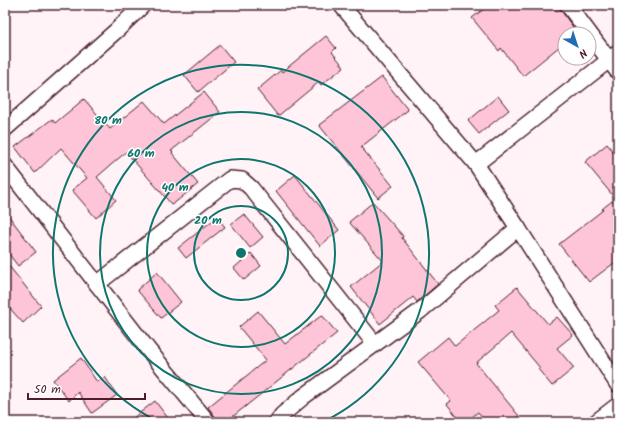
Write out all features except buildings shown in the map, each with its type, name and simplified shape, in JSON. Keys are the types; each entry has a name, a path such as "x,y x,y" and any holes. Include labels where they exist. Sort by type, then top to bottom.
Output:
{"street":[{"path":"5,129 117,30 143,5"},
{"path":"341,5 476,164 618,385"},
{"path":"476,164 615,62 568,5"},
{"path":"5,166 150,352 208,422"},
{"path":"97,284 230,179 242,180 251,188 375,344"},
{"path":"276,422 303,397 420,311 518,228"},
{"path":"596,422 618,404"}]}
